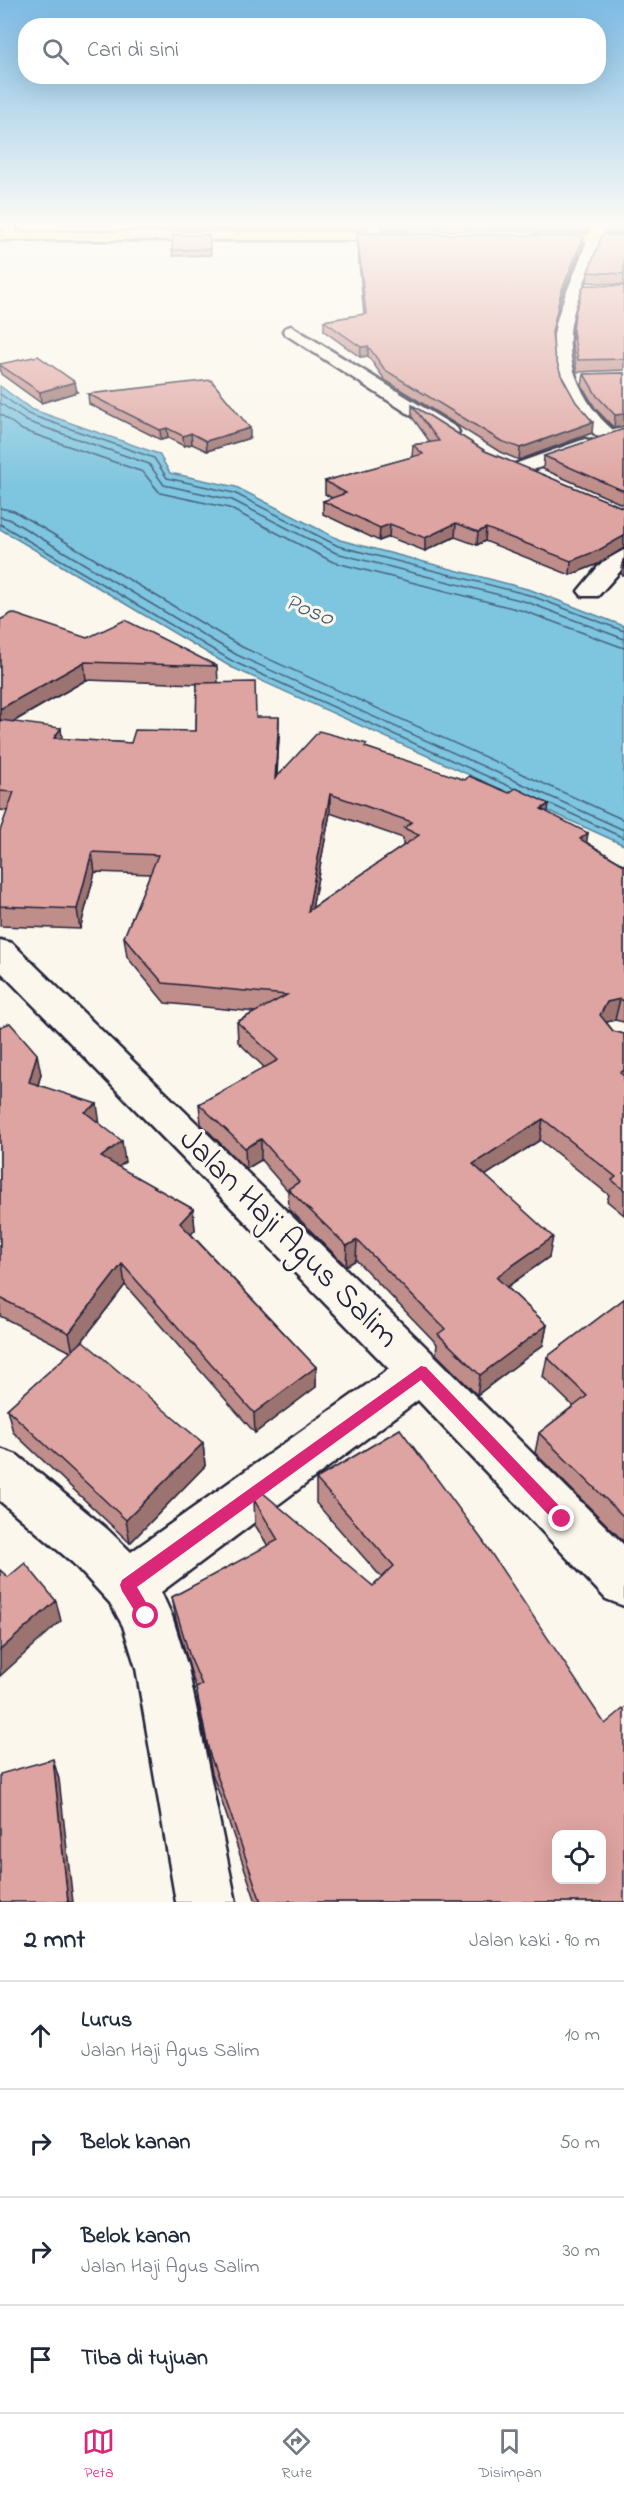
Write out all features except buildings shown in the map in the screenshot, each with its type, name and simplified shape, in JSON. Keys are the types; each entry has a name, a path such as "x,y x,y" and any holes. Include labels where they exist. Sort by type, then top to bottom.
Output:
{"street":[{"path":"570,312 562,326 559,344 568,379 587,417 616,435"},
{"path":"291,331 463,441"},
{"path":"568,379 591,378"},
{"path":"543,480 508,466 616,435"},
{"path":"590,591 610,567 624,558"},
{"name":"Jalan Haji Agus Salim","path":"0,951 421,1372 624,1581"},
{"path":"128,1585 421,1372"},
{"path":"0,1471 74,1531 128,1585 146,1616 162,1668 206,1902"}],"water":[{"name":"Poso","path":"0,386 31,409 159,454 170,473 236,487 340,540 531,590 624,626 624,845 231,667 0,529"}],"route":[{"path":"146,1616 128,1585 421,1372 562,1519"}]}
